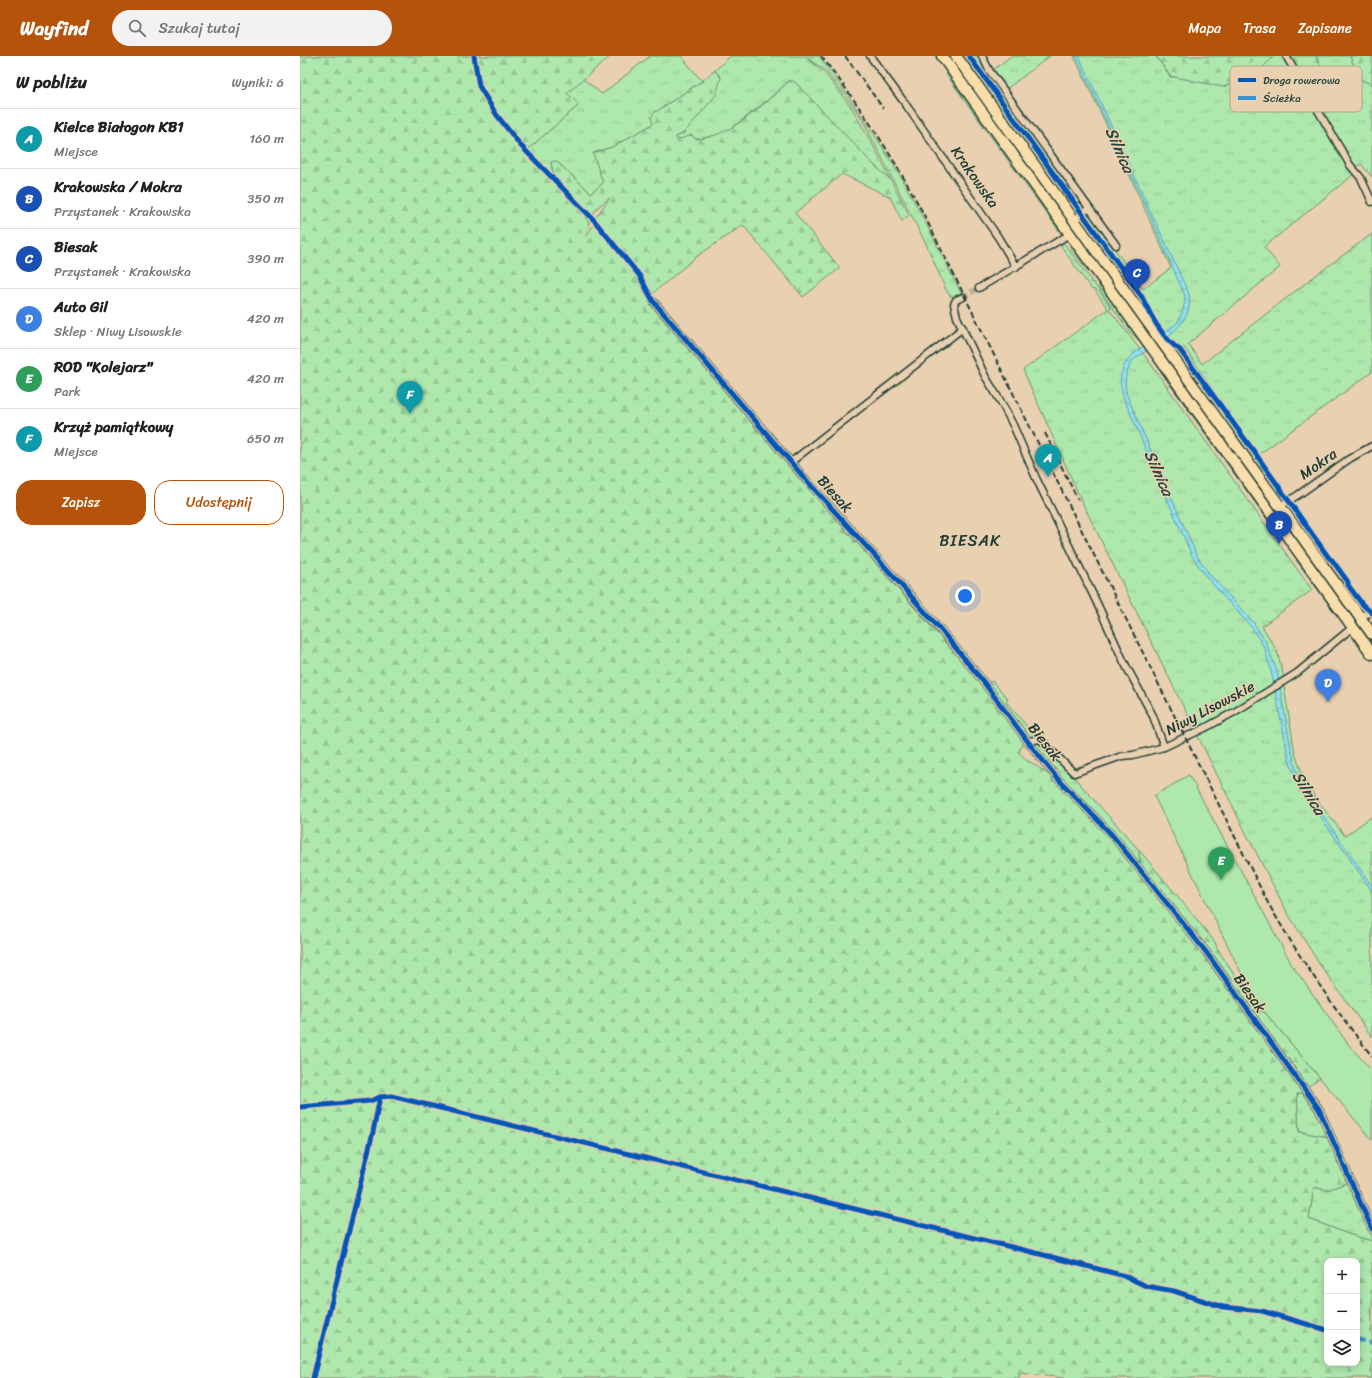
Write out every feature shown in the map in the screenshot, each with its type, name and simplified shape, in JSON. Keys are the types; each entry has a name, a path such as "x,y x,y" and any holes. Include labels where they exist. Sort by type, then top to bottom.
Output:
{"main road":[{"path":"942,56 1372,654"},
{"path":"956,56 1372,634"}],"street":[{"name":"Krakowska","path":"870,56 998,237 1016,267"},
{"path":"982,56 989,70 1116,245"},
{"path":"1286,56 1292,66"},
{"path":"1319,112 1350,165 1361,178 1372,202"},
{"path":"1074,220 1089,208"},
{"path":"979,288 1070,234"},
{"path":"962,297 956,300 953,306 985,376 1014,427 1036,478 1124,662 1153,716 1164,747"},
{"name":"Biesak","path":"653,301 791,462 944,634 982,680 1058,779 1113,836 1182,920 1318,1109 1372,1230"},
{"path":"791,462 963,328"},
{"name":"Mokra","path":"1280,506 1298,495 1349,458 1372,446"},
{"path":"1358,614 1365,615 1372,612"},
{"name":"Niwy Lisowskie","path":"1028,741 1040,739 1074,773 1122,756 1133,755 1164,747 1205,728 1274,688 1297,673 1353,627"}],"green space":[{"path":"300,56 611,56 567,93 579,105 527,150 589,222 586,237 594,224 635,276 651,304 743,413 981,683 1024,740 1019,752 1026,760 1055,779 1102,826 1209,952 1140,864 1139,850 1215,942 1217,948 1246,993 1249,992 1253,996 1320,1078 1306,1088 1307,1092 1297,1094 1299,1132 1329,1137 1349,1182 1327,1190 1314,1187 1309,1219 1348,1234 1372,1241 1372,1378 1065,1378 1020,1373 1019,1378 300,1378"},
{"path":"650,56 681,56 702,81 654,113 653,124 612,147 593,153 604,183 591,193 556,161 551,163 554,177 527,150 579,105 567,93 583,79 602,94"},
{"path":"731,56 819,56 847,94 890,159 919,210 963,297 950,296 946,290 927,246 861,117 825,70 807,58 824,72 853,110 891,180 873,164 790,80 731,129 718,135 699,139 677,140 676,137 684,133 721,78 715,70"},
{"path":"947,56 949,56 975,89 1081,236 1078,239"},
{"path":"965,56 967,56 1079,212 1073,211 976,75"},
{"path":"971,56 980,56 1054,163 1050,167"},
{"path":"1011,56 1050,56 1005,90 992,71"},
{"path":"1074,56 1156,56 1170,77 1230,74 1230,112 1317,112 1354,174 1264,247 1280,267 1188,344 1202,364 1316,275 1372,234 1372,372 1258,455 1184,347 1181,349 1170,341 1155,319 1144,297 1085,215 1091,216 1143,289 1171,268"},
{"path":"1156,56 1274,56 1264,66 1230,66 1230,84 1223,87 1170,76"},
{"path":"1274,56 1283,56 1289,66 1264,66"},
{"path":"1290,56 1316,56 1321,66 1296,66"},
{"path":"1316,56 1350,56 1354,66 1321,66"},
{"path":"1350,56 1372,56 1372,85 1362,80 1362,66 1354,66"},
{"path":"715,70 721,78 716,95 684,133 676,137 677,140 692,135 695,139 722,133 747,118 790,80 795,82 873,164 891,180 909,215 902,221 890,197 842,174 795,213 840,268 803,297 743,225 696,257 653,293 642,274 596,217 610,198 599,206 592,215 554,177 551,162 556,161 591,193 603,183 593,153 612,147 653,124 651,117 654,113 702,81"},
{"path":"946,72 958,85 1063,231 1062,235 945,73"},
{"path":"1362,80 1372,85 1372,177 1361,164 1355,168 1323,112 1362,112"},
{"path":"1055,165 1078,197 1077,199 1083,207 1081,210 1051,168"},
{"path":"1094,233 1131,285 1130,286 1122,279 1090,235"},
{"path":"1084,240 1152,334 1148,336 1081,242"},
{"path":"1063,242 1091,280 1091,283 1093,282 1111,308 1109,309 1145,356 1312,590 1262,626 1277,651 1283,674 1295,753 1303,776 1314,796 1345,836 1371,817 1372,819 1372,1037 1318,962 1287,912 1245,831 1082,502 1023,370 1108,309 1094,289 1092,290 1061,246"},
{"path":"1074,247 1089,272 1071,249"},
{"path":"1098,287 1100,287 1108,295 1141,340 1140,341 1130,332"},
{"path":"1161,347 1349,610 1346,612 1157,349"},
{"path":"1181,355 1286,500 1281,500 1184,367 1185,363 1180,356"},
{"path":"1160,371 1164,371 1262,506 1272,526"},
{"path":"1289,504 1303,525 1299,526 1287,510"},
{"path":"1296,560 1306,569 1341,617 1337,616"},
{"path":"1352,613 1372,640 1372,648 1349,614"},
{"path":"992,681 1008,699 1006,702 1036,737 1028,736 988,684"},
{"path":"1036,742 1040,742 1071,773 1139,850 1140,864 1105,822 1057,773 1035,746"},
{"path":"1189,775 1292,965 1348,1044 1372,1071 1372,1140 1258,1004 1250,991 1154,796"},
{"path":"1305,1092 1317,1110 1329,1137 1299,1132 1297,1094"},
{"path":"1349,1182 1372,1236 1372,1241 1348,1234 1309,1219 1314,1187 1327,1190"}],"water":[{"name":"Silnica","path":"1076,56 1079,56 1189,294 1189,306 1186,316 1179,326 1162,341 1133,360 1125,383 1126,393 1197,556 1211,576 1253,622 1265,640 1277,671 1297,774 1309,795 1372,886 1372,891 1306,796 1296,779 1289,760 1271,671 1264,647 1252,628 1207,578 1192,556 1124,399 1121,387 1123,367 1128,359 1143,346 1177,323 1183,310 1185,296 1149,213"}],"tunnel":[{"path":"963,297 979,288"}],"railway":[{"path":"821,56 876,132 923,213 1268,903 1317,981 1372,1056"},
{"path":"845,56 883,108"},
{"path":"1045,433 1078,500"}],"marked path":[{"path":"1360,1340 1372,1343"}],"cycle path":[{"path":"474,56 479,86 496,114 521,146 593,219 639,275 653,301 807,481 940,629 982,680 1058,779 1113,836 1206,952 1319,1109 1372,1229"},
{"path":"969,56 1142,297 1162,333 1180,350 1329,558 1348,582 1348,585 1362,604 1372,613"},
{"path":"300,1107 370,1101 380,1097 391,1096 1040,1254 1125,1276 1146,1286 1174,1291 1223,1307 1262,1311 1324,1329"},
{"path":"313,1378 373,1132 380,1097"}],"place":[{"name":"Biesak","path":"1137,292"},
{"name":"Krzyż pamiątkowy","path":"410,414"},
{"name":"Kielce Białogon KB1","path":"1048,477"},
{"name":"Krakowska / Mokra","path":"1279,544"},
{"name":"Auto Gil","path":"1328,702"},
{"name":"ROD \"Kolejarz\"","path":"1221,880"}],"district":[{"name":"BIESAK","path":"970,540"}]}
